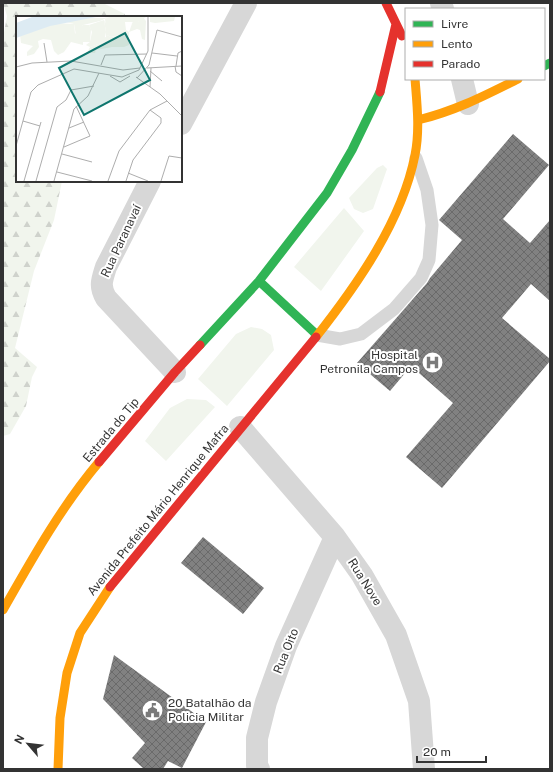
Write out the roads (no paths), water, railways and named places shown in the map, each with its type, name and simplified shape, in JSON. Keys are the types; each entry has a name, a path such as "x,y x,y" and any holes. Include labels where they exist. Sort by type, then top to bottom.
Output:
{"street":[{"path":"182,122 246,3"},
{"path":"386,3 405,40"},
{"name":"Estrada do Tip","path":"3,610 36,552 83,481 175,372 259,281 327,193 352,150 380,93 396,24"},
{"name":"Avenida Prefeito Mário Henrique Mafra","path":"58,769 60,718 67,672 80,633 108,589 317,335 362,275 387,232 406,187 414,154 418,120 415,80"},
{"path":"462,80 468,104"},
{"path":"418,120 438,115 468,104 516,80"},
{"name":"Rua Paranavaí","path":"149,182 106,267 102,281 102,290 106,298 175,372"},
{"path":"259,281 317,335"},
{"name":"Rua Nove","path":"240,427 335,538 362,575 396,635 419,701 424,769"},
{"name":"Rua Oito","path":"259,769 257,766 257,738 266,702 286,646 335,538"}],"lane":[{"path":"317,335 340,339 361,334 394,310 421,278 429,260 432,225 427,190 414,154"}],"place":[{"name":"Hospital Petronila Campos","path":"433,362"},
{"name":"20 Batalhão da Policia Militar","path":"152,710"}]}
